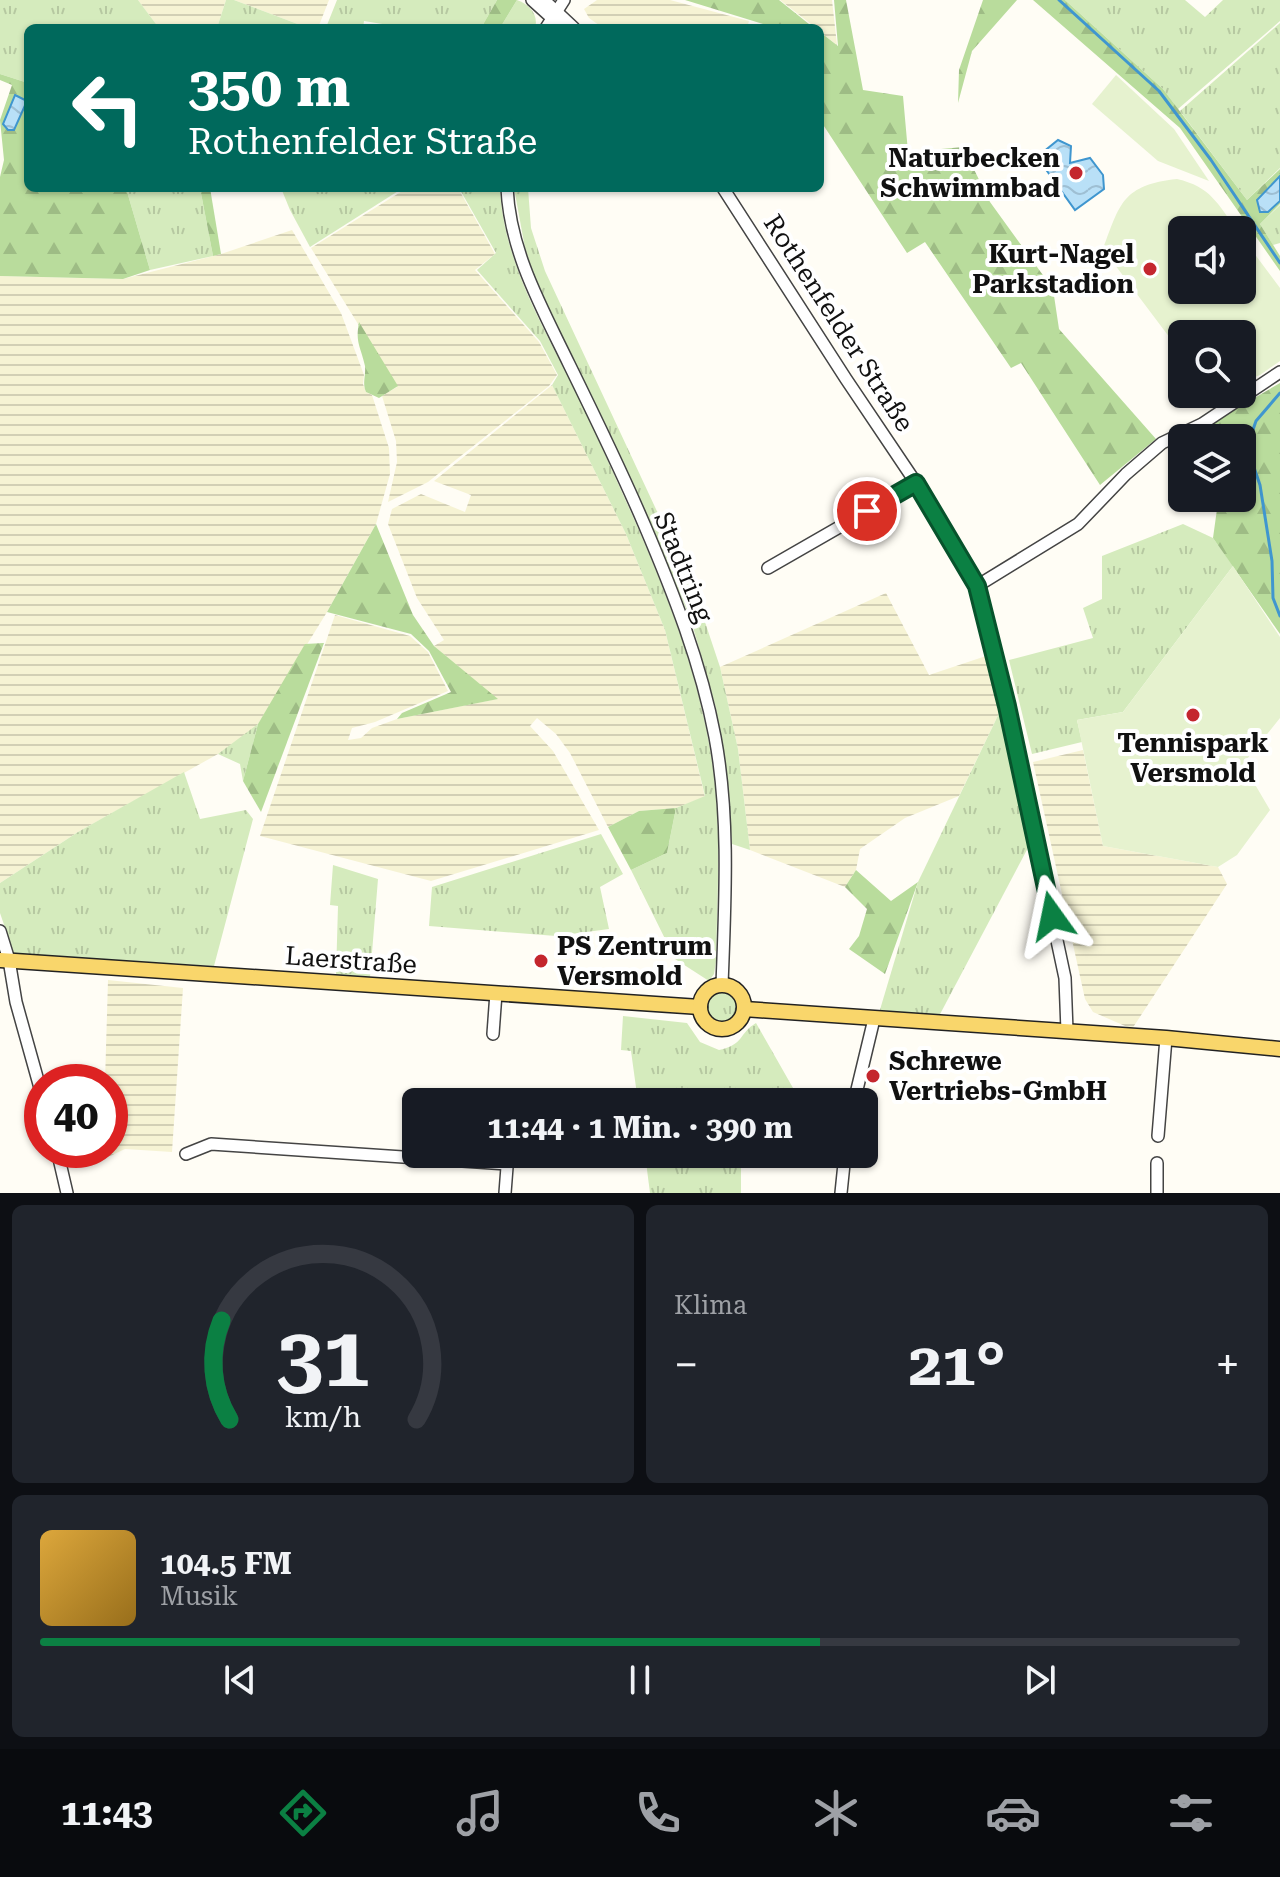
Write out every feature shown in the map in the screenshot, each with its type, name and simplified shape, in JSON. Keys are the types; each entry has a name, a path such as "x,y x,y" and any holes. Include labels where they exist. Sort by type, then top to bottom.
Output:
{"main road":[{"name":"Laerstraße","path":"5,960 700,1007"},
{"path":"722,985 739,993 744,1009 735,1025 724,1030 710,1026 700,1007 709,989 722,985"},
{"path":"744,1009 1166,1038 1280,1049"}],"street":[{"path":"532,0 555,15"},
{"path":"544,0 555,15"},
{"name":"Stadtring","path":"508,192 513,232 532,288 643,522 675,601 698,670 715,738 723,812 722,985"},
{"name":"Rothenfelder Straße","path":"726,192 916,483 977,586 1007,706 1065,978 1067,1031"},
{"path":"977,586 1078,524 1126,474 1162,443 1202,424 1280,372"},
{"path":"768,568 916,483"},
{"path":"0,931 33,1064"},
{"path":"493,1034 496,993"},
{"path":"857,1088 874,1019"},
{"path":"1158,1136 1166,1038"},
{"path":"186,1154 211,1144 402,1154"},
{"path":"1157,1163 1157,1193"},
{"path":"61,1168 67,1193"},
{"path":"505,1193 506,1168"},
{"path":"841,1193 844,1168"}],"shaded area":[{"path":"138,0 226,0 218,24 156,24"},
{"path":"234,0 329,0 320,24 297,24"},
{"path":"597,0 670,0 749,21 748,24 597,24 584,9"},
{"path":"780,0 832,0 837,45 824,35 824,24 811,24"},
{"path":"401,192 460,192 495,254 475,270 539,342 557,375 549,386 428,482 388,502 397,462 396,441 382,396 397,387 311,248"},
{"path":"292,230 341,313 364,375 363,384 366,392 372,395 389,448 390,474 376,524 327,612 258,724 249,733 218,754 78,832 0,883 0,276 123,279 221,254"},
{"path":"552,385 626,534 665,630 705,797 676,808 639,811 608,827 570,753 556,734 537,718 530,726 553,751 599,830 431,881 260,836 335,615 410,636 428,652 448,691 375,722 352,728 348,740 361,738 372,728 397,719 497,699 434,646 444,640 417,598 388,524 392,509 421,494 465,512 471,495 434,481"},
{"path":"886,593 929,675 989,655 1003,705 959,796 905,818 860,849 856,870 845,887 750,850 738,749 720,667"},
{"path":"1083,750 1103,846 1218,867 1227,884 1132,1029 1093,1012 1085,999 1033,762"},
{"path":"108,980 183,988 172,1152 128,1149 128,1064 106,1064"}],"green space":[{"path":"0,0 138,0 156,24 24,24 24,82 0,74"},
{"path":"226,0 234,0 297,24 218,24"},
{"path":"337,0 497,0 483,24 382,24 364,21 364,24 327,24"},
{"path":"497,0 517,0 502,24 483,24"},
{"path":"517,0 532,11 536,19 535,24 502,24"},
{"path":"685,0 779,0 809,24 763,24"},
{"path":"834,0 846,0 863,90 903,96 908,152 963,147 990,202 1053,289 1059,329 1156,439 1100,485 1021,363 1011,368 925,242 907,253 824,126 824,35 838,46"},
{"path":"983,0 1017,0 972,51 958,103 959,70"},
{"path":"1033,0 1065,0 1163,89 1247,200 1280,169 1280,176 1257,200 1261,212 1268,212 1280,201 1260,224 1280,256 1280,271 1256,237 1256,216 1242,216 1180,128"},
{"path":"1065,0 1185,0 1205,17 1223,0 1280,0 1280,21 1178,109 1163,89"},
{"path":"1280,23 1280,168 1247,200 1180,111"},
{"path":"0,74 24,82 24,192 127,192 150,270 123,279 0,276 0,177 4,160 0,120 12,85 0,80"},
{"path":"1116,75 1174,129 1209,181 1158,161 1092,104"},
{"name":"Kurt-Nagel Parkstadion","path":"1177,179 1189,182 1206,192 1227,216 1168,216 1168,304 1256,304 1256,256 1280,288 1280,361 1260,375 1256,377 1256,320 1168,320 1168,335 1103,249 1126,199 1145,186"},
{"path":"127,192 201,192 213,256 150,270"},
{"path":"201,192 211,192 221,254 213,256"},
{"path":"283,192 397,192 310,247"},
{"path":"461,192 500,192 512,252 523,282 633,516 669,603 698,692 717,807 716,961 714,974 709,981 675,959 631,870 667,853 676,808 705,796 665,630 626,534 552,385 558,375 540,341 477,270 496,253"},
{"path":"515,192 528,192 531,228 545,271 696,595 720,667 738,749 750,850 732,844 716,708 691,620 537,286 525,248"},
{"path":"1280,205 1280,243 1273,245 1260,224"},
{"path":"359,322 398,386 379,398 365,389 365,366 358,340"},
{"path":"1280,383 1280,634 1213,538 1217,512 1256,512 1256,424 1210,424 1237,408 1256,408 1256,397"},
{"path":"376,524 413,615 434,646 498,699 397,719 402,713 451,692 429,651 411,634 327,612"},
{"path":"1183,524 1213,538 1233,566 1123,712 1077,720 1082,742 1032,754 1009,660 1093,638 1083,608 1102,599 1102,556"},
{"name":"Tennispark Versmold","path":"1233,566 1280,637 1280,718 1243,764 1270,810 1237,855 1218,867 1103,846 1077,720 1123,712"},
{"path":"324,643 261,812 243,781 258,724 305,644"},
{"path":"1003,705 1030,844 938,1018 879,1013 918,882"},
{"path":"258,724 243,781 240,764 218,754"},
{"path":"184,772 200,819 246,810 253,819 214,966 14,954 0,913 0,883 78,832"},
{"path":"676,808 667,853 631,870 608,827 639,811"},
{"path":"601,834 623,874 600,887 609,929 556,936 429,926 432,887"},
{"path":"333,865 378,879 370,977 336,975 338,906 330,905"},
{"path":"856,870 891,901 918,882 885,974 849,949 859,936 867,909 845,887"},
{"path":"723,990 736,995 741,1008 736,1021 723,1026 710,1021 705,1008 710,995"},
{"path":"623,1016 687,1023 700,1042 719,1050 733,1045 756,1023 793,1088 636,1088 631,1051 621,1050"},
{"path":"647,1168 741,1168 741,1193 650,1193"}],"water":[{"path":"15,95 24,100 24,108 14,130 8,130 3,124"},
{"name":"Naturbecken Schwimmbad","path":"1058,140 1071,146 1070,163 1090,158 1103,175 1104,189 1075,210 1037,157"},
{"path":"1280,176 1280,201 1268,212 1260,212 1257,200"}],"waterway":[{"path":"1059,0 1159,91 1211,160 1280,263"},
{"path":"1280,393 1256,421 1247,447 1260,485 1272,561 1273,598 1280,616"}],"place":[{"name":"Naturbecken Schwimmbad","path":"1076,173"},
{"name":"Kurt-Nagel Parkstadion","path":"1150,269"},
{"name":"Tennispark Versmold","path":"1193,715"},
{"name":"PS Zentrum Versmold","path":"541,961"},
{"name":"Schrewe Vertriebs-GmbH","path":"873,1076"}],"route":[{"path":"867,511 916,483 977,586 1007,706 1052,916"}]}
